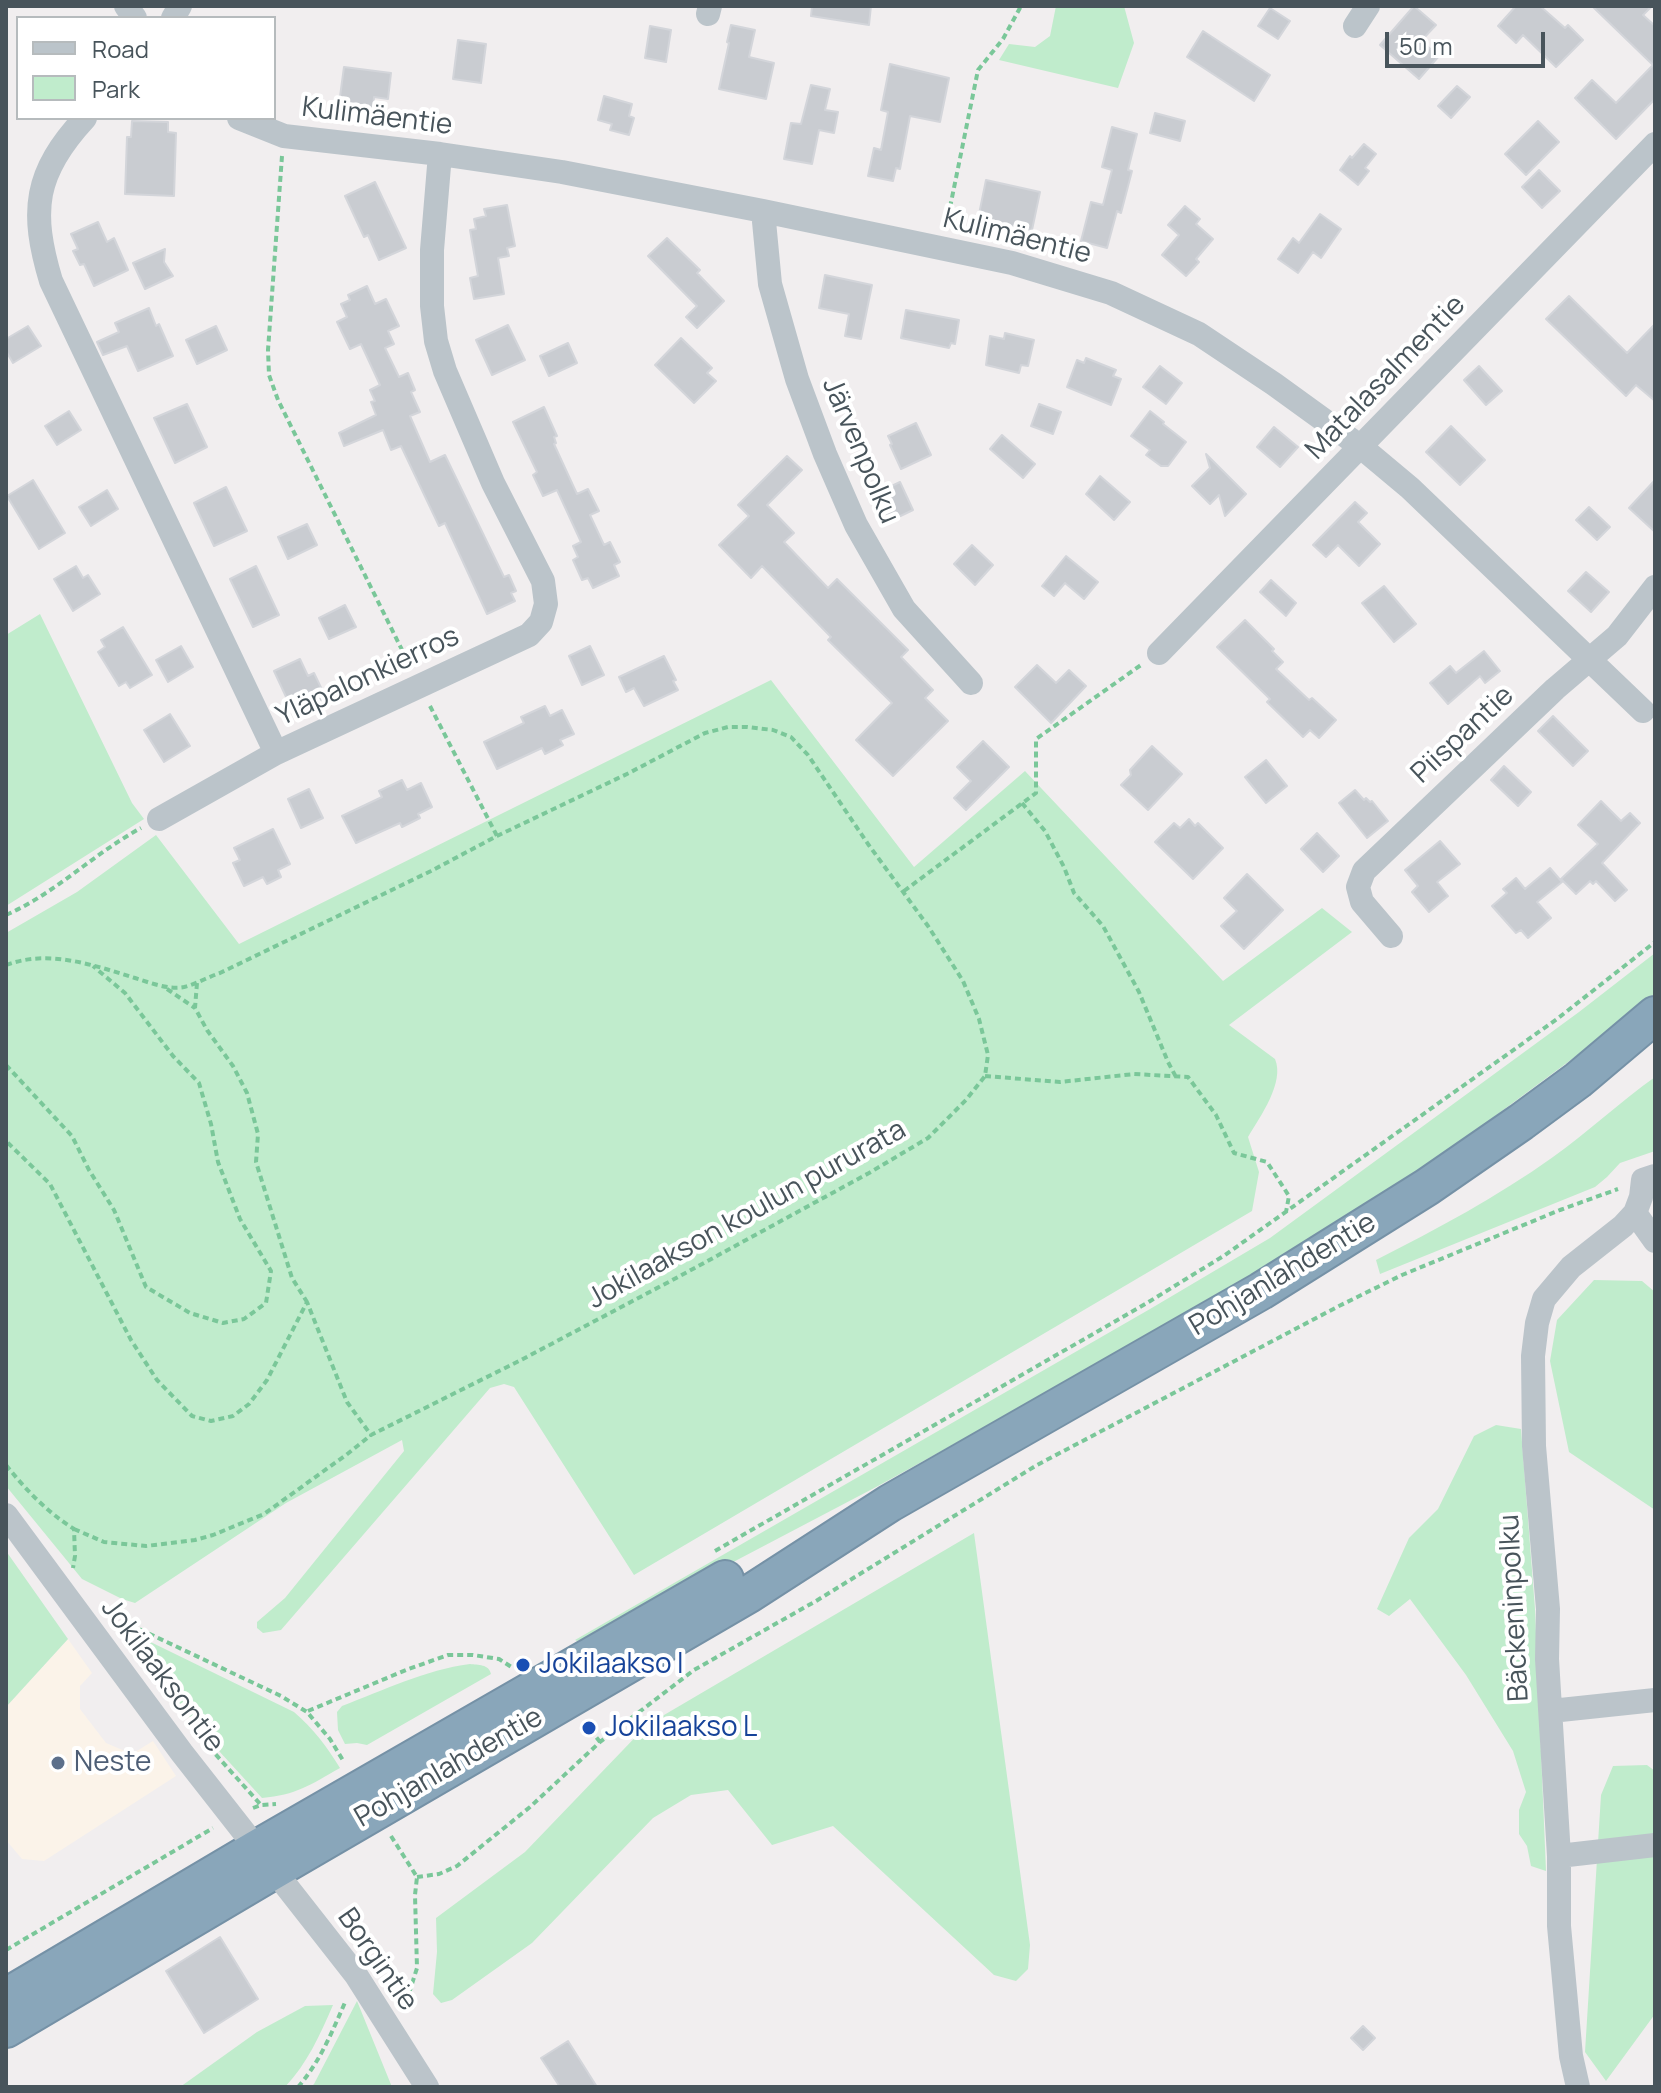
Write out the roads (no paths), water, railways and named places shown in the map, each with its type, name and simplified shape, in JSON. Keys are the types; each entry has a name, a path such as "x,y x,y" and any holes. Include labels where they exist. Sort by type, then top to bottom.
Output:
{"highway":[{"name":"Pohjanlahdentie","path":"6,1997 264,1860 749,1594 890,1503 1261,1291 1427,1187 1578,1080 1655,1015"},
{"name":"Pohjanlahdentie","path":"6,2029 264,1860"}],"street":[{"name":"Yläpalonkierros","path":"83,120 66,139 43,179 38,229 44,259 51,281 276,753 529,635 541,622 546,604 543,581 493,483 445,371 436,341 432,306 432,250 440,154"},
{"name":"Kulimäentie","path":"244,120 284,136 562,172 763,211 1012,263 1111,293 1199,334 1361,447 1410,488 1643,711"},
{"name":"Matalasalmentie","path":"1159,653 1655,144"},
{"name":"Järvenpolku","path":"763,211 770,284 797,379 856,525 904,609 971,683"},
{"name":"Piispantie","path":"1391,936 1362,902 1358,887 1364,871 1555,689 1617,636 1655,587"},
{"path":"159,819 276,753"},
{"path":"1649,1178 1635,1213 1655,1241"},
{"name":"Bäckeninpolku","path":"1578,2087 1571,2056 1561,1953 1559,1856 1547,1659 1548,1609 1534,1446 1533,1356 1544,1299 1571,1267 1635,1213"},
{"name":"Jokilaaksontie","path":"6,1515 264,1860"},
{"path":"1551,1711 1655,1700"},
{"path":"1559,1856 1655,1845"},
{"name":"Borgintie","path":"264,1860 356,1975 427,2087"}],"place":[{"name":"Jokilaakso I","path":"523,1665"},
{"name":"Jokilaakso L","path":"589,1728"},
{"name":"Neste","path":"58,1763"}]}
